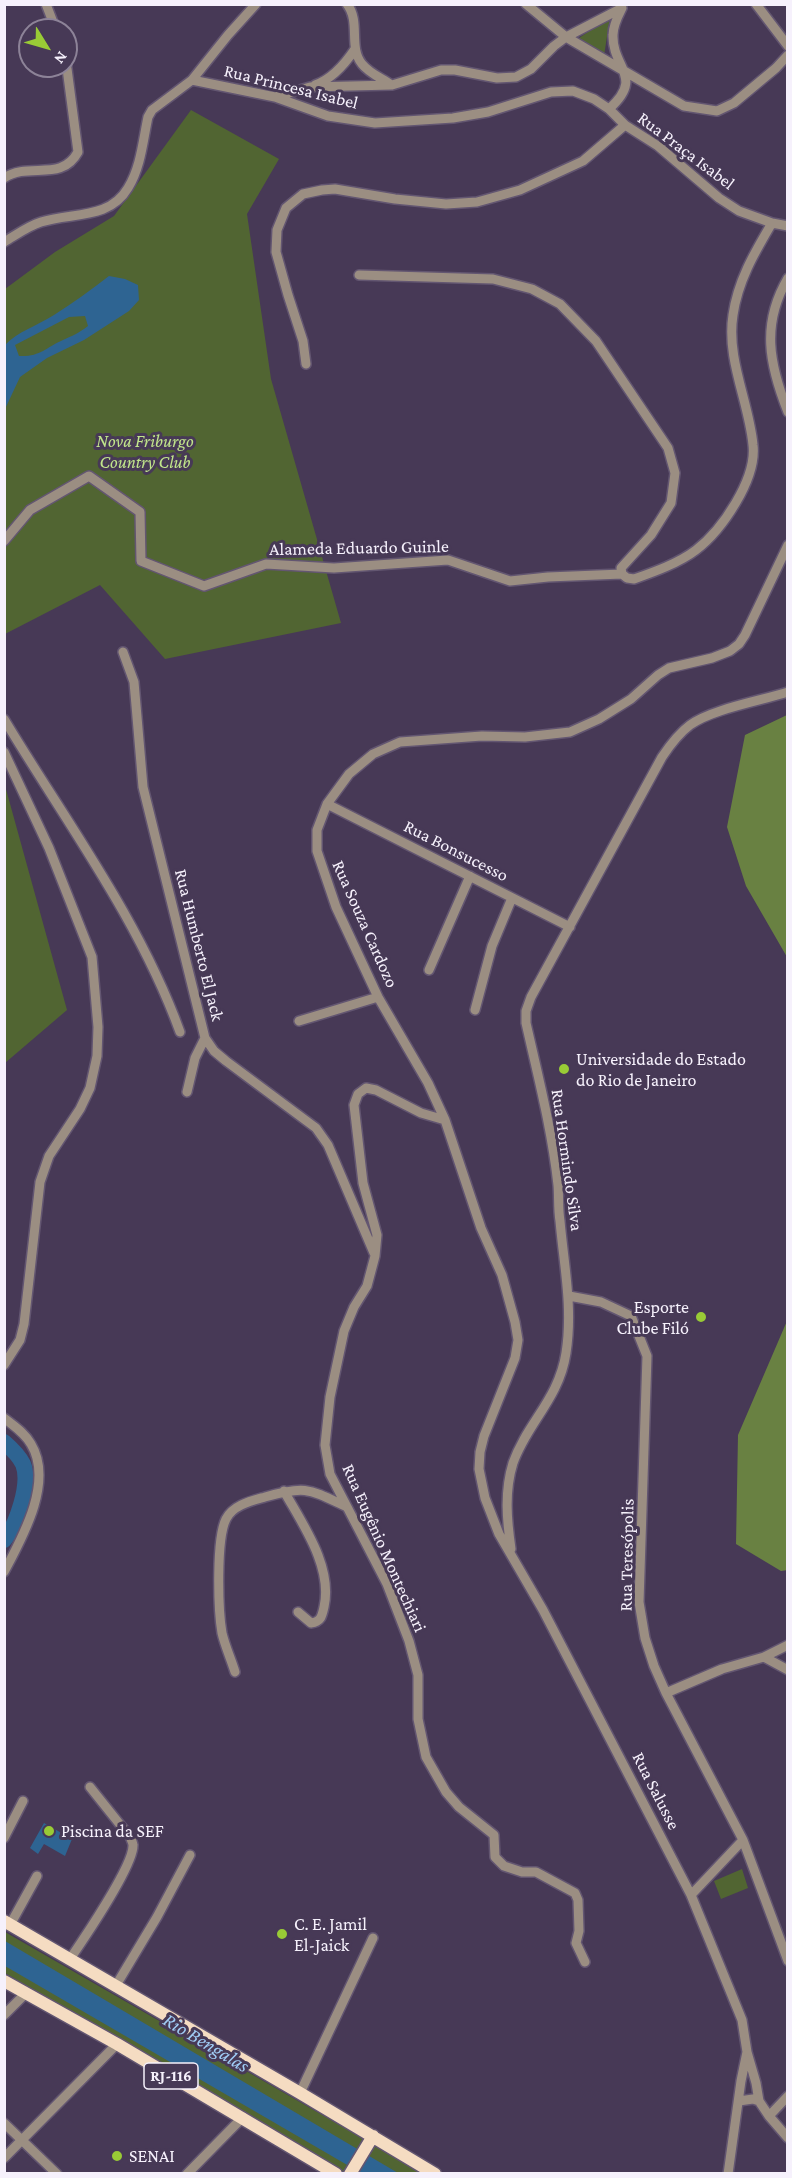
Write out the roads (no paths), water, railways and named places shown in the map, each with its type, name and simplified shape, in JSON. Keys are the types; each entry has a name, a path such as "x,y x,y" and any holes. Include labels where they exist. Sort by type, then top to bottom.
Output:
{"main road":[{"name":"RJ-116","path":"7,1923 300,2092 370,2140 435,2174"},
{"name":"RJ-116","path":"4,1981 243,2117 317,2169 336,2174"},
{"path":"350,2173 370,2140"}],"street":[{"path":"4,242 42,222 104,210 117,203 129,188 137,169 148,117 152,110 192,80 256,4"},
{"path":"347,4 354,24 355,49 358,58 369,71 392,85"},
{"path":"526,4 566,37 684,106 717,111 734,103 788,55"},
{"path":"756,4 788,46"},
{"path":"310,87 392,85 441,70 455,70 497,78 516,77 531,69 566,37 623,6"},
{"path":"623,6 612,33 613,42 626,73"},
{"path":"275,97 310,87 331,76 345,63 355,49"},
{"name":"Rua Praça Isabel","path":"626,73 626,86 609,109 625,125 658,146 719,198 739,210 772,223 788,226"},
{"path":"4,178 16,172 64,168 73,161 78,152 68,78"},
{"name":"Rua Princesa Isabel","path":"192,80 275,97 328,116 375,123 453,118 488,112 551,92 573,91 594,99 609,109"},
{"path":"306,364 303,341 276,252 277,230 286,208 303,194 335,189 395,199 446,204 477,202 520,190 583,161 625,125"},
{"path":"360,275 493,279 532,289 560,304 596,341 668,448 675,473 671,503 651,535 621,568 622,574 634,579 694,552 715,534 752,469 754,446 732,346 733,315 745,270 772,223"},
{"path":"788,278 779,293 770,323 771,354 788,412"},
{"name":"Alameda Eduardo Guinle","path":"4,541 30,510 89,476 140,512 141,561 204,586 266,564 334,568 448,560 510,581 622,574"},
{"name":"Rua Souza Cardozo","path":"511,1555 499,1534 485,1498 480,1469 484,1436 514,1358 518,1340 515,1322 502,1275 481,1228 445,1120 428,1083 378,997 336,908 321,868 317,851 317,830 327,804 349,774 373,754 400,742 482,736 525,737 570,732 599,719 630,699 669,668 730,651 745,635 788,545"},
{"name":"Rua Humberto El Jack","path":"123,652 134,682 143,787 205,1038 214,1051 226,1061 315,1128 328,1145 375,1256"},
{"name":"Rua Hormindo Silva","path":"511,1555 506,1509 513,1464 521,1446 559,1383 566,1355 569,1296 558,1185 526,1023 526,1011 531,997 662,757 677,736 692,724 722,711 788,692"},
{"path":"4,719 70,821 125,915 170,1005 180,1032"},
{"path":"4,752 49,848 92,957 98,1027 97,1056 90,1088 80,1109 49,1156 39,1182 24,1324 20,1340 4,1365"},
{"name":"Rua Bonsucesso","path":"327,804 570,927"},
{"path":"429,970 470,876"},
{"path":"476,1010 492,946 512,898"},
{"path":"299,1021 378,997"},
{"path":"187,1092 195,1058 205,1038"},
{"name":"Rua Eugênio Montechiari","path":"445,1120 421,1113 376,1090 366,1088 358,1094 354,1105 358,1153 363,1183 377,1235 375,1256 367,1286 354,1307 344,1331 330,1397 325,1445 330,1474 387,1584 409,1641 418,1675 418,1719 426,1757 446,1792 459,1807 494,1835 495,1857 504,1866 522,1872 536,1872 575,1893 578,1900 579,1931 576,1943 585,1962"},
{"name":"Rua Teresópolis","path":"569,1296 601,1302 631,1316 647,1356 639,1602 645,1638 666,1693 742,1840 788,1961"},
{"path":"4,1418 26,1437 33,1447 38,1462 39,1483 28,1525 4,1572"},
{"path":"235,1672 222,1634 219,1596 221,1543 226,1519 237,1508 249,1501 297,1488 314,1491 347,1507"},
{"path":"284,1491 311,1539 323,1568 325,1603 322,1617 317,1622 311,1623 298,1612"},
{"name":"Rua Salusse","path":"511,1555 543,1610 692,1895 738,2009 745,2029 747,2052"},
{"path":"666,1693 722,1669 764,1657 788,1645"},
{"path":"764,1657 788,1670"},
{"path":"70,1959 122,1876 133,1845 130,1837 90,1787"},
{"path":"4,1838 23,1801"},
{"path":"692,1895 742,1840"},
{"path":"116,1987 190,1855"},
{"path":"7,1923 38,1876"},
{"path":"300,2092 373,1938"},
{"path":"4,2015 26,1993"},
{"path":"4,2158 117,2044"},
{"path":"728,2174 747,2052"},
{"path":"747,2052 759,2101 788,2138"},
{"path":"769,2116 788,2096"},
{"path":"738,2101 753,2099 759,2101"},
{"path":"187,2174 243,2117"},
{"path":"4,2123 57,2174"}],"water":[{"path":"109,276 125,279 138,285 139,300 129,311 84,340 47,358 20,377 5,409 5,345 22,332 48,319","holes":["85,316 88,326 32,355 19,356 15,345 69,317"]},
{"name":"Piscina da SEF","path":"44,1823 72,1839 65,1856 44,1844 38,1854 30,1848"},
{"path":"5,1941 398,2173 361,2173 5,1966"}],"waterway":[{"path":"4,1442 15,1452 25,1472 24,1492 18,1514 4,1540"}],"place":[{"name":"Universidade do Estado do Rio de Janeiro","path":"564,1069"},
{"name":"Esporte Clube Filó","path":"701,1317"},
{"name":"Piscina da SEF","path":"49,1831"},
{"name":"C. E. Jamil El-Jaick","path":"282,1934"},
{"name":"SENAI","path":"117,2156"}],"park label":[{"name":"Nova Friburgo Country Club","path":"145,451"}],"water label":[{"name":"Rio Bengalas","path":"206,2043"}]}
